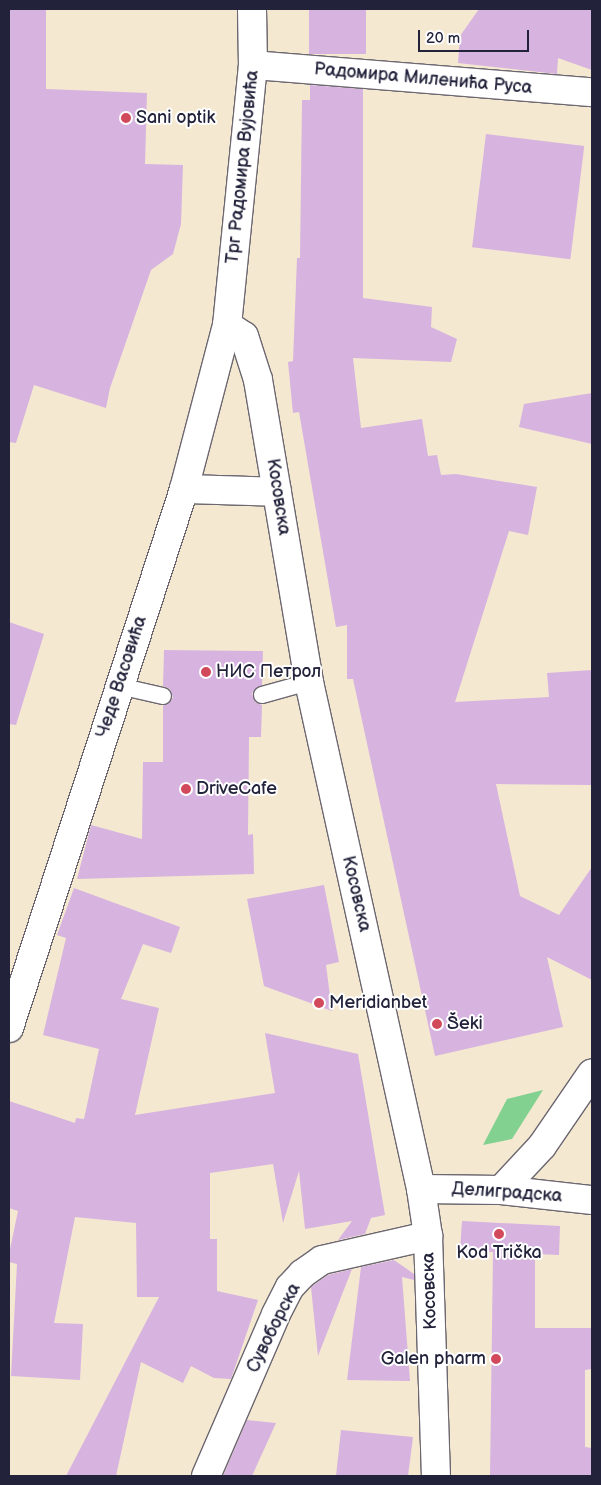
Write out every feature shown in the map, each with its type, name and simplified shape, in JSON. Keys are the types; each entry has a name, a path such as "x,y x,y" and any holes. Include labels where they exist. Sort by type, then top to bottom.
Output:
{"street":[{"name":"Трг Радомира Вујовића","path":"227,325 253,65 252,9"},
{"name":"Радомира Миленића Руса","path":"253,65 592,92"},
{"name":"Чеде Васовића","path":"9,1028 118,686 184,489 227,325"},
{"name":"Косовска","path":"227,325 244,336 250,348 258,380 309,682 421,1189 428,1236 436,1476"},
{"path":"184,489 277,492"},
{"path":"500,1190 542,1146 592,1073"},
{"name":"Делиградска","path":"421,1189 500,1190 592,1200"},
{"name":"Сувоборска","path":"206,1476 276,1314 290,1287 302,1274 322,1260 428,1236"}],"lane":[{"path":"262,695 309,682"},
{"path":"118,686 163,696"}],"green space":[{"path":"543,1090 512,1139 483,1145 507,1099"}],"building":[{"path":"9,9 46,9 46,89 147,93 145,164 183,165 181,224 173,254 151,270 110,388 106,408 34,385 16,443 9,442"},
{"path":"309,9 366,9 366,54 309,54"},
{"path":"479,9 592,9 592,70 558,58 557,74 458,63 460,36"},
{"path":"310,85 363,89 363,298 432,307 431,327 457,339 451,362 353,358 361,428 422,419 428,456 437,455 441,475 456,474 537,487 528,535 509,531 455,702 549,697 547,673 592,670 592,785 496,784 520,896 559,915 592,867 592,980 547,957 563,1027 435,1056 353,679 347,679 347,625 336,627 299,412 293,413 288,362 293,361 297,258 300,258 302,100 310,100"},
{"path":"486,134 584,146 570,259 472,247"},
{"path":"592,393 592,444 519,427 524,404"},
{"path":"9,622 44,634 16,725 9,724"},
{"path":"164,650 263,651 262,685 252,693 255,702 262,705 261,737 249,737 248,835 253,834 254,874 77,879 91,825 142,839 143,762 163,762 163,706 173,698 170,689 163,686"},
{"path":"324,885 339,962 326,965 332,1011 264,986 247,899"},
{"path":"74,888 180,927 171,953 143,944 121,999 159,1008 135,1115 275,1093 265,1033 358,1054 385,1215 371,1218 365,1234 338,1240 352,1221 305,1229 299,1171 283,1223 273,1164 210,1173 210,1239 217,1239 217,1291 258,1300 231,1379 214,1378 191,1366 183,1383 141,1362 116,1476 66,1476 159,1297 137,1297 136,1223 75,1217 54,1323 83,1324 80,1380 11,1376 17,1264 9,1262 9,1254 18,1211 9,1208 9,1101 75,1123 76,1118 84,1119 99,1049 43,1035 66,938 57,935"},
{"path":"462,1221 560,1226 559,1255 535,1254 535,1328 592,1328 592,1369 585,1370 585,1447 592,1448 592,1476 490,1476 493,1252 460,1250"},
{"path":"394,1260 414,1274 414,1280 402,1277 410,1381 347,1380 361,1267"},
{"path":"352,1269 318,1356 311,1287 328,1275"},
{"path":"247,1420 276,1423 252,1476 223,1476"},
{"path":"341,1430 413,1437 408,1476 336,1476"}],"place":[{"name":"Sani optik","path":"126,118"},
{"name":"НИС Петрол","path":"206,672"},
{"name":"DriveCafe","path":"186,789"},
{"name":"Meridianbet","path":"319,1003"},
{"name":"Šeki","path":"437,1024"},
{"name":"Kod Trička","path":"499,1234"},
{"name":"Galen pharm","path":"496,1359"}]}
